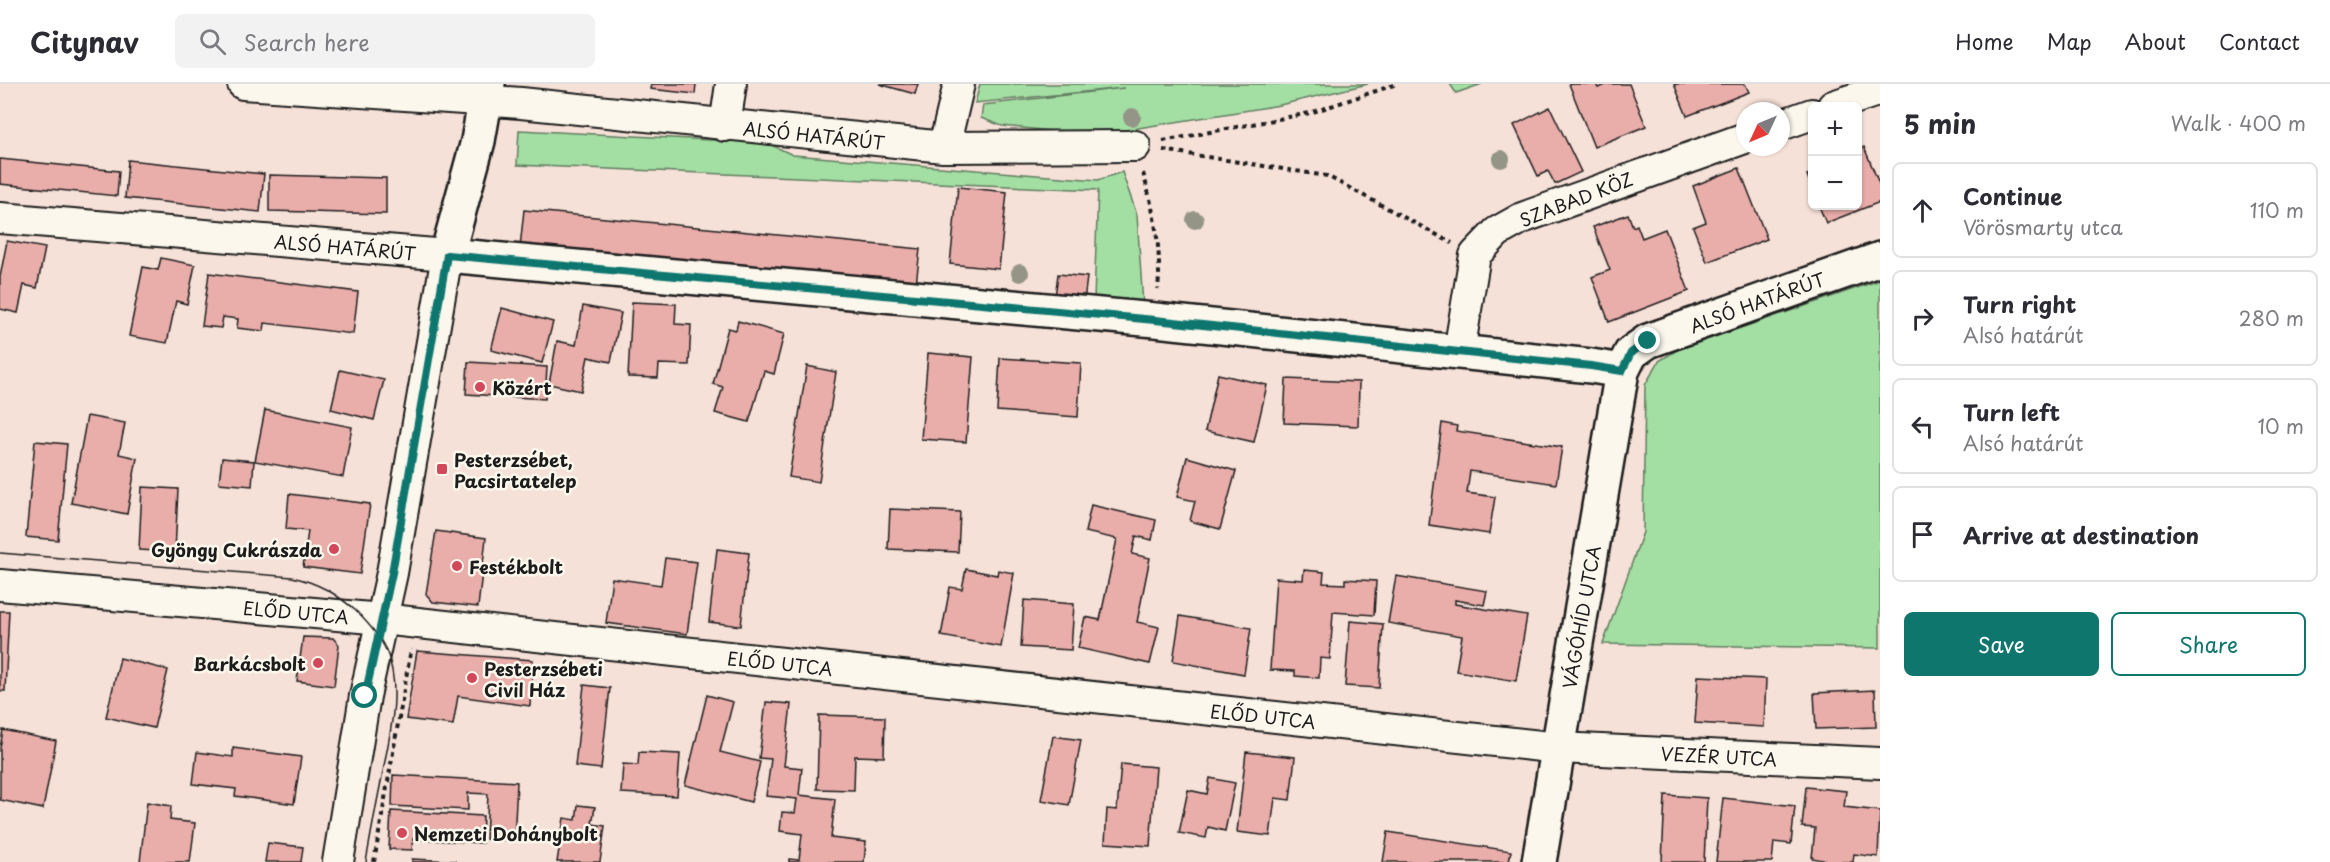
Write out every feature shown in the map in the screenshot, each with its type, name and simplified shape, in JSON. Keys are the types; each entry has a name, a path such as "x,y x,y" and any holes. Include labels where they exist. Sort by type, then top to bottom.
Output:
{"street":[{"path":"725,126 731,84"},
{"path":"944,147 958,84"},
{"name":"ALSÓ HATÁRÚT","path":"255,85 487,92 725,126 944,147 1135,146"},
{"path":"1845,102 1880,90"},
{"path":"338,862 365,696 382,619 447,255 478,141 487,92"},
{"path":"1790,122 1808,115"},
{"name":"SZABAD KÖZ","path":"1475,255 1497,232 1522,218 1736,141"},
{"name":"ALSÓ HATÁRÚT","path":"0,218 447,255 1155,320 1622,371 1631,353 1648,341 1880,259"},
{"path":"1459,352 1475,255"},
{"name":"VÁGÓHÍD UTCA","path":"1539,862 1622,371"},
{"name":"ELŐD UTCA","path":"0,585 382,619 1558,748"},
{"name":"VEZÉR UTCA","path":"1558,748 1880,763"}],"path":[{"path":"1135,146 1310,113 1397,84"},
{"path":"1135,146 1327,176 1475,255"},
{"path":"1135,146 1150,194 1160,264 1155,320"},
{"path":"374,862 413,640"}],"green space":[{"path":"980,84 1368,84 1280,105 1095,135 1002,126 981,118 983,105 1124,88 975,103"},
{"path":"1450,84 1482,84 1456,93"},
{"path":"519,130 767,143 793,155 1098,180 1122,172 1137,215 1143,305 1094,300 1098,190 517,165"},
{"path":"1880,280 1880,648 1603,644 1643,532 1645,385 1659,361 1677,350"}],"building":[{"path":"651,84 696,84 695,94 650,89"},
{"path":"879,84 918,84 915,94"},
{"path":"1569,84 1596,84 1598,88 1608,84 1629,84 1646,126 1594,147"},
{"path":"1674,84 1745,84 1749,92 1687,116"},
{"path":"1550,107 1581,172 1555,184 1548,171 1538,176 1514,125"},
{"path":"1864,147 1880,186 1880,202 1862,209 1862,156"},
{"path":"0,159 119,171 117,196 0,184"},
{"path":"128,160 264,174 260,212 125,198"},
{"path":"1739,168 1767,239 1707,262 1693,227 1706,222 1693,186"},
{"path":"269,175 386,178 386,214 269,211"},
{"path":"958,187 1007,192 999,269 950,264"},
{"path":"524,210 920,249 916,285 520,247"},
{"path":"1821,210 1859,210 1826,223"},
{"path":"1628,214 1633,227 1637,225 1642,238 1665,229 1689,291 1609,322 1592,277 1610,270 1593,227"},
{"path":"7,241 45,248 37,288 24,285 18,313 0,309 0,277"},
{"path":"161,258 195,265 187,304 176,301 167,343 129,336 143,267 158,270"},
{"path":"209,273 358,292 353,334 265,323 264,331 237,328 238,319 223,317 221,328 202,326"},
{"path":"1058,274 1087,277 1084,301 1055,297"},
{"path":"632,302 676,304 675,324 691,325 689,365 659,364 658,378 628,377"},
{"path":"583,306 621,313 611,362 588,357 581,391 549,384 557,341 576,345"},
{"path":"502,308 553,322 542,363 491,350"},
{"path":"738,321 784,334 774,374 764,371 749,422 715,413 723,387 713,384 728,328 736,330"},
{"path":"928,353 973,357 966,442 921,439"},
{"path":"1000,358 1081,363 1078,417 997,411"},
{"path":"468,362 547,367 545,399 466,394"},
{"path":"807,366 836,372 819,482 789,477"},
{"path":"340,370 384,380 374,420 331,409"},
{"path":"1218,374 1267,385 1254,442 1205,431"},
{"path":"1286,379 1359,382 1358,426 1284,423"},
{"path":"265,410 352,427 343,477 255,461"},
{"path":"87,416 125,423 119,454 137,458 127,514 71,503"},
{"path":"1442,423 1457,426 1456,431 1562,447 1556,484 1470,471 1467,493 1495,497 1489,534 1429,525"},
{"path":"35,441 67,444 58,540 26,537"},
{"path":"1187,457 1236,471 1220,529 1190,521 1195,501 1177,497"},
{"path":"222,458 254,461 252,486 219,483"},
{"path":"142,487 178,489 175,552 139,550"},
{"name":"Gyöngy Cukrászda","path":"289,494 370,504 360,574 303,567 308,531 286,529"},
{"path":"1091,505 1156,520 1152,540 1136,536 1132,554 1150,558 1137,622 1159,627 1150,664 1078,648 1085,617 1100,620 1117,539 1085,532"},
{"path":"890,509 960,512 958,552 888,549"},
{"name":"Festékbolt","path":"436,531 486,538 478,607 433,602 426,594"},
{"path":"717,549 749,553 741,626 709,622"},
{"path":"665,558 697,562 687,634 606,623 612,578 661,585"},
{"path":"966,569 997,575 998,570 1014,573 1001,647 941,636 950,587 962,589"},
{"path":"1304,570 1324,572 1323,583 1345,584 1345,579 1376,581 1374,615 1333,612 1330,659 1320,658 1319,678 1295,676 1295,671 1270,670 1276,578 1303,580"},
{"path":"1396,576 1487,591 1484,605 1455,600 1455,604 1527,616 1516,681 1456,671 1462,636 1388,623"},
{"path":"1024,600 1074,604 1071,650 1021,647"},
{"path":"0,611 9,611 5,691 0,691"},
{"path":"1180,616 1251,628 1244,674 1173,661"},
{"path":"1350,621 1383,624 1379,688 1345,686"},
{"name":"Barkácsbolt","path":"303,637 333,638 339,645 334,686 297,681"},
{"name":"Pesterzsébeti Civil Ház","path":"417,651 533,660 530,706 458,696 453,725 406,719"},
{"path":"120,658 168,670 154,728 106,717"},
{"path":"1698,676 1766,679 1764,727 1695,723"},
{"path":"584,685 610,688 601,769 575,766"},
{"path":"1875,690 1876,727 1816,729 1814,693"},
{"path":"707,695 733,702 720,752 760,762 751,802 685,785"},
{"path":"766,702 791,704 784,766 802,768 799,795 835,799 831,838 866,842 864,862 789,862 789,859 799,860 802,834 780,831 782,812 795,813 797,799 766,796 771,759 759,758"},
{"path":"819,715 885,717 884,757 855,756 854,790 817,789"},
{"path":"3,730 56,741 43,809 0,800 0,748"},
{"path":"1053,736 1081,740 1069,805 1041,800"},
{"path":"233,748 301,757 294,804 235,796 236,789 193,784 197,752 233,757"},
{"path":"639,752 680,754 677,796 621,793 623,764 638,765"},
{"path":"1246,752 1295,757 1290,800 1275,798 1270,836 1237,832"},
{"path":"1121,764 1156,767 1150,846 1105,843 1107,809 1117,810"},
{"path":"393,775 517,782 514,841 486,839 488,794 468,793 468,810 392,806"},
{"path":"1210,778 1235,783 1225,831 1208,827 1206,838 1179,833 1188,790 1207,794"},
{"path":"1806,787 1846,791 1844,807 1880,811 1878,857 1854,854 1853,862 1833,862 1812,858 1815,828 1802,827"},
{"path":"1665,795 1707,798 1704,862 1662,862"},
{"path":"1723,798 1795,806 1791,844 1774,842 1772,862 1716,862"},
{"path":"147,802 171,806 170,820 195,823 190,862 140,862"},
{"path":"578,805 595,807 592,824 605,826 600,862 557,862 564,818 576,820"},
{"path":"391,811 483,816 482,843 413,839 412,850 389,849"},
{"path":"1388,832 1511,851 1509,862 1383,862"},
{"path":"268,843 303,847 301,862 265,862"},
{"path":"412,859 455,861 455,862 412,862"}],"tram line":[{"path":"0,553 292,577 310,582 334,594 349,605 368,624 383,644 394,681 391,729 366,862"}],"place":[{"name":"Közért","path":"480,387"},
{"name":"Pesterzsébet, Pacsirtatelep","path":"442,469"},
{"name":"Gyöngy Cukrászda","path":"334,549"},
{"name":"Festékbolt","path":"457,566"},
{"name":"Barkácsbolt","path":"318,663"},
{"name":"Pesterzsébeti Civil Ház","path":"472,678"},
{"name":"Nemzeti Dohánybolt","path":"402,833"}],"route":[{"path":"365,696 392,573 447,255 1155,320 1622,371 1631,353 1648,341"}]}
